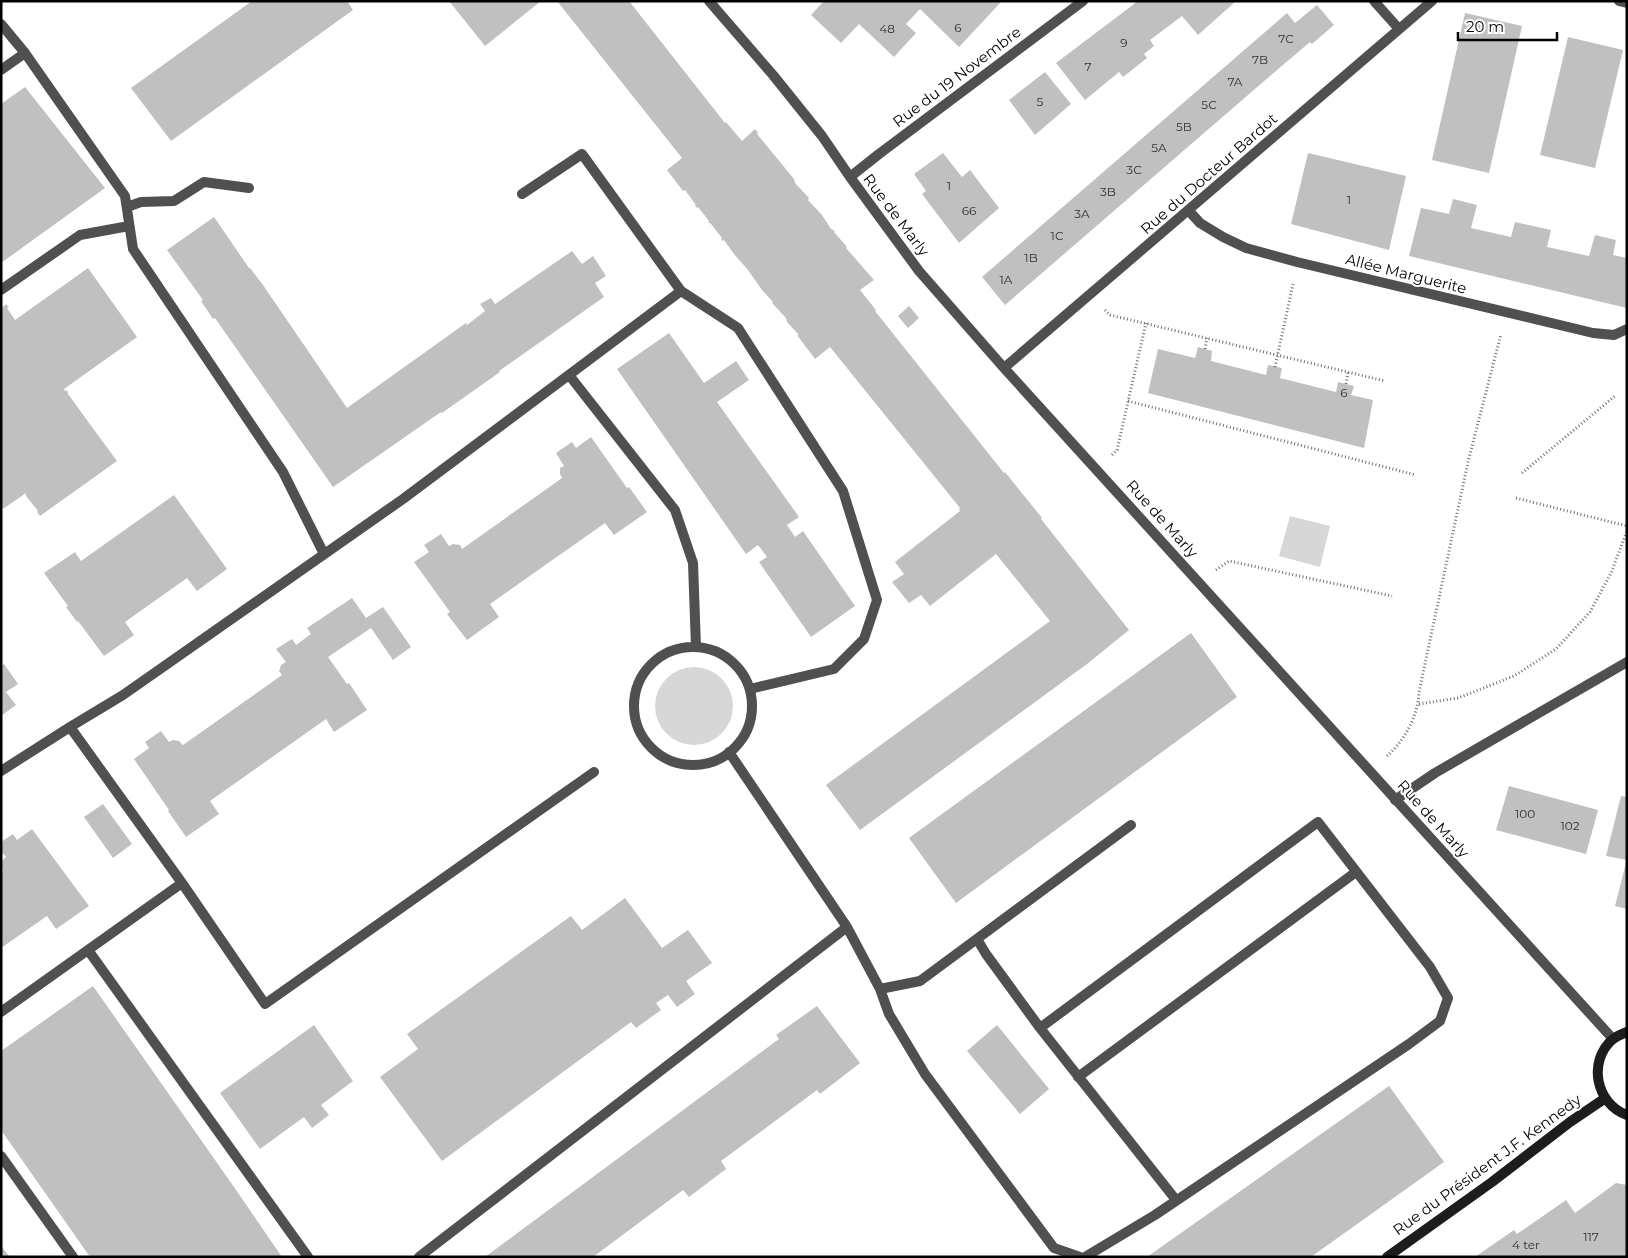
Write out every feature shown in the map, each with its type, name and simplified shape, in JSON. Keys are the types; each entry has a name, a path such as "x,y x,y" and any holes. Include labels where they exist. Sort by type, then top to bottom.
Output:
{"street":[{"name":"Rue de Marly","path":"709,1 779,82 822,136 850,178 919,271 1004,368 1613,1039"},
{"name":"Rue du 19 Novembre","path":"850,178 887,148 1083,1"},
{"path":"1374,1 1399,29"},
{"name":"Rue du Docteur Bardot","path":"1004,368 1432,1"},
{"path":"1619,1 1627,3"},
{"path":"1,24 25,53 125,196 133,249 283,472 324,554"},
{"path":"1,70 25,53"},
{"path":"522,194 582,154 681,292 738,328 842,491 877,600 864,639 834,669 750,689"},
{"path":"126,207 141,202 174,201 204,182 249,188"},
{"name":"Allée Marguerite","path":"1189,211 1200,223 1246,248 1297,262 1593,334 1614,335 1627,329"},
{"path":"1,290 80,235 129,226"},
{"path":"1,771 123,695 403,499 681,292"},
{"path":"569,375 675,510 693,564 696,647"},
{"path":"696,647 714,651 729,660 742,673 750,689 752,710 747,729 737,746 721,759 702,765 681,764 663,757 647,744 638,726 634,706 637,686 648,669 661,657 678,649 696,647"},
{"path":"1395,800 1436,773 1627,662"},
{"path":"70,727 266,1004 594,772"},
{"path":"729,752 847,927 880,989 889,1014 925,1074 1054,1248 1080,1257"},
{"path":"1040,1028 1318,822 1430,967 1448,998 1440,1021 1155,1215 1084,1257"},
{"path":"880,989 920,981 1131,825"},
{"path":"1078,1076 1356,872"},
{"path":"1,1012 182,883"},
{"path":"419,1257 847,927"},
{"path":"977,939 1040,1028 1176,1200"},
{"path":"88,950 308,1257"},
{"path":"1627,1032 1613,1039 1603,1052 1598,1067 1598,1084 1604,1098 1618,1112 1627,1114"},
{"name":"Rue du Président J.F. Kennedy","path":"1387,1257 1492,1182 1604,1098"},
{"path":"1,1156 73,1257"}],"path":[{"path":"1275,367 1297,262"},
{"path":"1091,295 1110,315 1385,381"},
{"path":"1370,773 1394,750 1414,718 1468,462 1506,314"},
{"path":"1098,471 1117,450 1146,323"},
{"path":"1205,349 1207,338"},
{"path":"1346,384 1348,372"},
{"path":"1522,473 1615,396"},
{"path":"1128,401 1416,475"},
{"path":"1516,498 1627,526"},
{"path":"1418,704 1458,698 1514,676 1556,649 1590,612 1611,573 1627,531"},
{"path":"1199,583 1229,561 1392,596"}],"shaded area":[{"path":"1290,516 1330,526 1320,567 1279,556"},
{"path":"694,667 709,670 722,678 730,691 733,706 730,721 722,734 709,742 694,745 679,742 666,734 658,721 655,706 658,691 666,678 679,670"}],"building":[{"path":"252,1 347,1 353,10 171,141 131,88"},
{"path":"449,1 541,1 485,46"},
{"path":"557,1 629,1 725,123 742,141 755,129 794,179 795,183 809,198 808,200 874,280 860,290 875,311 1042,518 1129,630 1087,664 860,830 826,785 1050,621 996,554 930,606 921,595 909,603 892,582 904,574 895,562 960,511 960,508 830,347 815,359 786,318 772,303 698,207 695,206 685,190 683,191 667,170 682,158"},
{"path":"824,1 1002,1 959,47 920,9 906,24 916,33 894,57 859,24 841,43 811,15"},
{"path":"1138,1 1236,1 1198,35 1182,16 1150,40 1154,46 1144,54 1147,58 1123,77 1119,72 1085,100 1056,63"},
{"path":"1317,5 1334,25 1284,64 1005,305 982,277 1287,13 1295,23"},
{"path":"1465,13 1522,26 1489,173 1432,160"},
{"path":"1568,37 1623,50 1595,168 1540,155"},
{"path":"1045,72 1071,104 1035,135 1009,100"},
{"path":"25,87 105,188 1,263 1,104"},
{"path":"943,153 962,177 970,170 999,208 959,243 922,194 926,191 914,174"},
{"path":"1308,153 1406,176 1389,250 1291,224"},
{"path":"1453,199 1477,205 1471,228 1511,237 1515,222 1551,230 1547,247 1589,256 1595,235 1616,240 1613,255 1627,258 1627,308 1409,256 1421,208 1449,214"},
{"path":"214,217 347,408 485,311 480,304 491,298 495,304 572,251 582,264 593,256 606,276 595,283 604,297 442,413 333,487 215,318 213,319 201,301 203,300 167,250"},
{"path":"88,268 137,337 64,389 65,391 67,390 117,461 40,516 26,496 26,493 3,509 1,506 1,309 6,304 15,320"},
{"path":"909,306 919,318 908,328 898,316"},
{"path":"669,333 704,383 736,361 749,380 717,402 799,517 787,525 795,537 803,531 855,606 811,637 759,562 767,557 758,545 746,554 617,369"},
{"path":"1198,347 1212,351 1211,361 1266,375 1268,365 1282,368 1280,378 1336,392 1338,382 1354,386 1351,395 1373,400 1364,448 1148,393 1158,349 1195,358"},
{"path":"591,437 627,488 629,487 647,512 614,535 605,523 490,604 499,617 467,640 447,614 450,612 414,562 429,552 424,545 441,534 449,546 453,544 460,545 462,549 562,478 560,468 564,466 556,453 572,442 576,448"},
{"path":"174,495 227,569 197,591 187,578 125,622 134,635 104,656 66,607 68,606 44,573 75,552 81,561"},
{"path":"352,598 366,618 383,607 411,647 393,660 371,628 328,657 347,684 349,683 367,710 334,732 326,719 210,801 219,814 186,837 134,759 149,748 145,742 161,731 169,742 173,740 179,741 183,745 282,675 279,671 281,665 286,662 276,649 292,639 296,645 311,634 307,628"},
{"path":"1191,633 1237,697 956,903 909,838"},
{"path":"4,664 18,684 6,692 16,705 1,716 1,666"},
{"path":"1509,786 1598,810 1586,854 1496,830"},
{"path":"1621,796 1627,797 1627,860 1606,856"},
{"path":"103,804 132,844 113,858 84,817"},
{"path":"32,829 89,906 56,929 47,916 1,948 1,872 3,871 1,862 6,857 1,851 1,842 13,834 17,840"},
{"path":"1627,863 1627,909 1615,906"},
{"path":"625,898 662,948 688,930 712,963 686,981 695,994 677,1007 668,995 656,1003 661,1010 636,1028 631,1022 442,1161 380,1077 418,1049 407,1034 571,916 582,930"},
{"path":"93,986 282,1257 90,1257 1,1130 1,1051"},
{"path":"817,1006 860,1063 820,1094 817,1090 721,1161 726,1169 689,1197 683,1190 593,1257 485,1257 779,1039 776,1035"},
{"path":"314,1025 353,1081 321,1105 329,1115 312,1128 304,1117 260,1149 220,1093"},
{"path":"997,1025 1049,1089 1020,1114 967,1051"},
{"path":"1389,1086 1444,1162 1311,1257 1147,1257"},
{"path":"1616,1183 1627,1185 1627,1257 1475,1257 1514,1230 1517,1234 1566,1200 1575,1213"},
{"path":"1,1246 10,1257 1,1257"}]}
